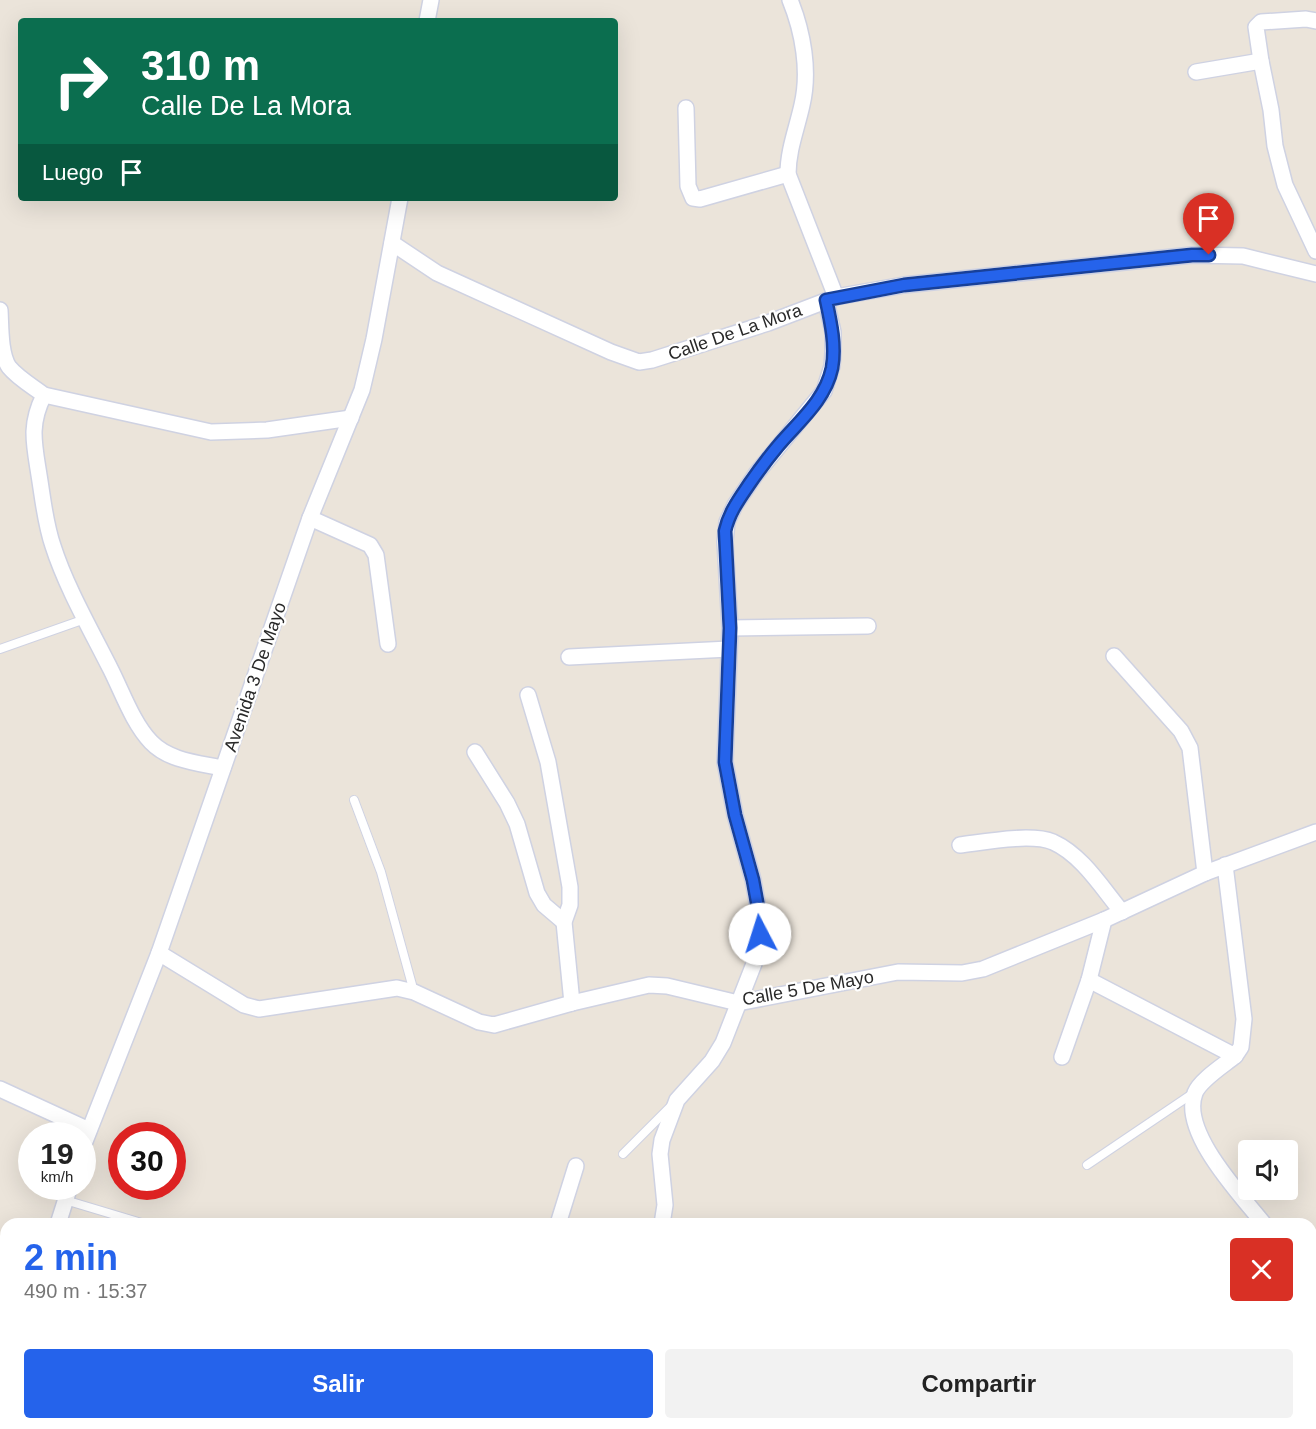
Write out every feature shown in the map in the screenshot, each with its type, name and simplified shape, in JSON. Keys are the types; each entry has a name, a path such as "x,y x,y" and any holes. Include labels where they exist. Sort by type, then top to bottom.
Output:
{"street":[{"path":"428,18 431,0"},
{"path":"663,1218 665,1204 660,1154 662,1140 677,1100 712,1061 723,1043 757,956 760,934 753,880 735,815 725,762 730,628 725,542 727,522 735,505 763,465 824,391 832,366 831,299 789,174 788,159 803,102 805,62 799,29 790,0"},
{"path":"1316,21 1306,19 1261,22 1256,27 1275,146 1285,184 1316,251"},
{"path":"1196,72 1261,61"},
{"path":"686,108 687,186 693,198 700,199 789,174"},
{"name":"Avenida 3 De Mayo","path":"92,1122 159,953 310,518 362,390 374,339 399,201"},
{"name":"Calle De La Mora","path":"392,243 437,273 611,352 639,362 652,360 768,323 831,299 904,285 1192,255 1243,256 1316,274"},
{"path":"0,310 3,348 8,365 44,395 211,432 267,430 351,418"},
{"path":"44,395 36,411 34,441 47,527 53,548 85,619 151,742 166,754 223,768"},
{"path":"310,518 370,545 376,555 388,644"},
{"path":"730,628 868,626"},
{"path":"569,657 729,649"},
{"path":"1114,656 1181,731 1190,748 1204,873"},
{"path":"528,695 548,762 570,887 570,905 564,922 572,1003"},
{"path":"475,752 507,803 517,824 537,893 544,905 564,922"},
{"name":"Calle 5 De Mayo","path":"159,953 244,1005 259,1009 397,988 414,992 479,1022 494,1025 572,1003 649,985 667,986 738,1003 898,972 962,973 983,969 1104,920 1204,873 1316,832"},
{"path":"960,845 1019,839 1052,842 1070,853 1091,874 1122,912"},
{"path":"1225,865 1244,1019 1240,1047 1235,1056 1200,1085 1195,1092 1193,1116 1204,1146 1259,1218"},
{"path":"1062,1057 1089,980 1104,920"},
{"path":"1089,980 1235,1056"},
{"path":"0,1089 72,1122"},
{"path":"560,1218 576,1166"},
{"path":"60,1218 65,1200"}],"lane":[{"path":"0,649 85,619"},
{"path":"354,800 381,872 414,992"},
{"path":"1087,1165 1195,1092"},
{"path":"623,1154 677,1100"},
{"path":"85,1200 130,1218"}],"route":[{"path":"760,934 753,880 735,815 725,762 730,628 725,531 735,505 745,490 777,447 824,391 832,366 833,353 833,332 826,300 904,285 1209,255"}]}
